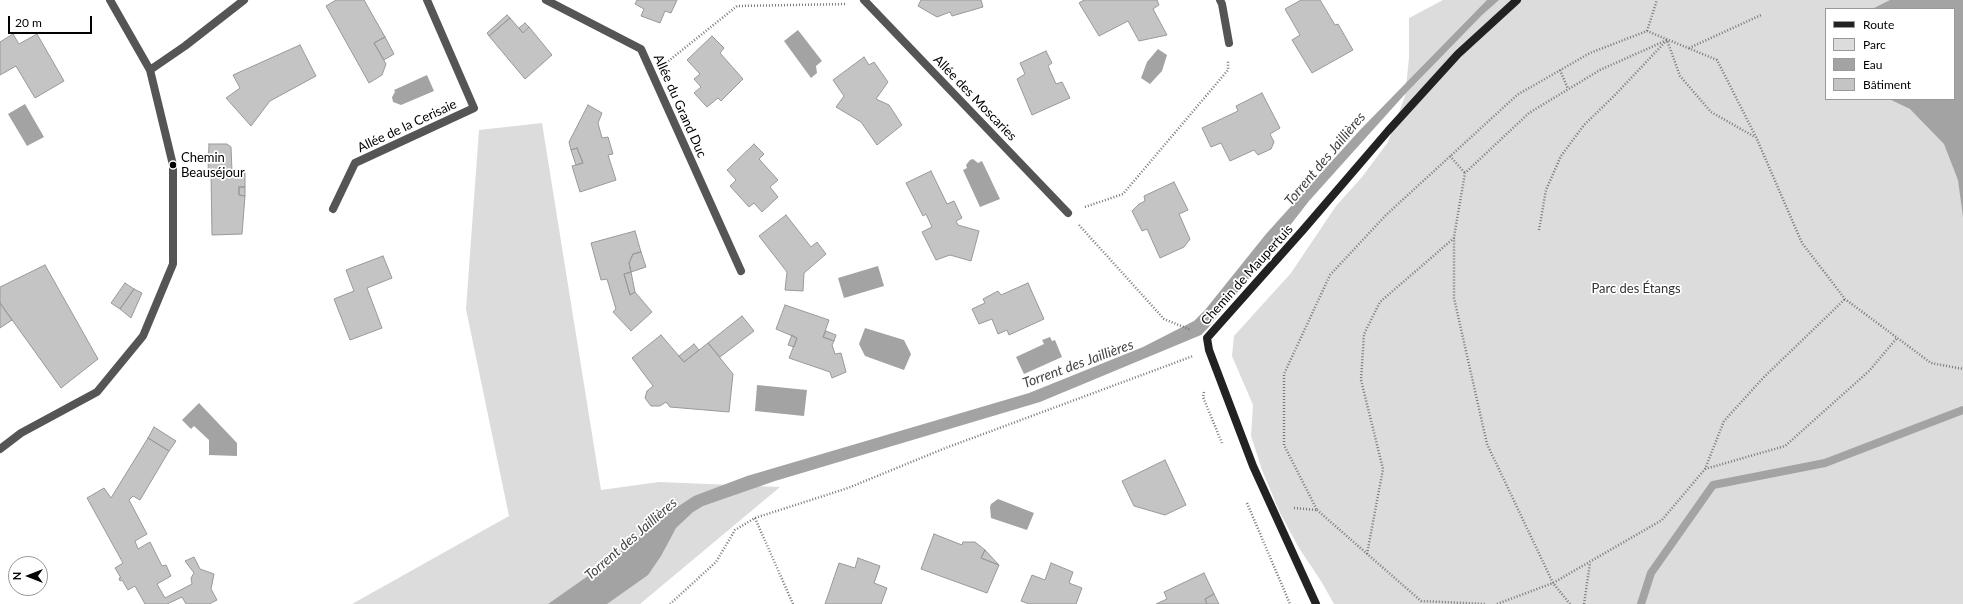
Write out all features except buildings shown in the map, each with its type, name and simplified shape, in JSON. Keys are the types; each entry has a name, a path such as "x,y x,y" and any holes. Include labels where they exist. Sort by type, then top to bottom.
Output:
{"street":[{"path":"0,449 21,433 97,392 143,336 173,264 173,165 150,70 110,0"},
{"path":"150,70 244,0"},
{"name":"Allée de la Cerisaie","path":"332,209 355,163 474,108 427,0"},
{"name":"Allée du Grand Duc","path":"546,0 641,49 741,271"},
{"path":"1220,0 1229,42"},
{"name":"Chemin de Maupertuis","path":"1209,350 1207,338 1388,131 1458,54 1517,0"},
{"name":"Allée des Moscaries","path":"867,3 1068,213"},
{"path":"1209,350 1252,466 1316,604"}],"path":[{"path":"1647,31 1657,0"},
{"path":"652,75 737,6 867,3"},
{"path":"1688,48 1761,15"},
{"path":"1486,604 1422,603 1317,510 1284,445 1284,374 1330,275 1386,215 1517,95 1590,53 1647,31 1717,60 1756,137 1802,243 1845,299 1931,362 1963,369"},
{"path":"1570,604 1553,583 1487,444 1454,298 1454,237 1465,173 1529,113 1600,70 1667,40"},
{"path":"1667,40 1680,76 1711,112 1756,137"},
{"path":"1539,230 1546,190 1561,156 1584,126 1667,40"},
{"path":"1197,332 1164,319 1068,213 1123,194 1228,70 1229,42"},
{"path":"1560,70 1568,89"},
{"path":"1450,156 1465,173"},
{"path":"1367,554 1383,469 1361,380 1364,334 1380,302 1454,237"},
{"path":"1498,604 1553,583 1662,520 1705,469 1724,422 1763,378 1845,299"},
{"path":"1705,469 1785,446 1869,371 1897,338"},
{"path":"670,604 716,562 734,530 756,518 848,488 943,449 1209,350"},
{"path":"1270,506 1317,510"},
{"path":"1252,515 1290,604"},
{"path":"756,518 793,604"},
{"path":"1584,604 1590,563"}],"green space":[{"name":"Parc des Étangs","path":"1443,0 1963,0 1963,604 1334,604 1299,548 1280,513 1262,470 1251,436 1253,405 1232,356 1234,336 1291,273 1336,206 1362,177 1388,142 1405,96 1409,58 1409,18"},
{"path":"542,123 601,490 659,482 780,487 640,604 352,604 509,516 466,309 479,130"}],"water":[{"path":"1487,0 1499,0 1482,15 1406,93 1309,201 1250,277 1201,335 1040,402 775,481 703,506 693,512 676,528 661,556 648,575 607,604 548,604 598,569 668,513 694,496 747,476 1029,393 1143,347 1194,321 1205,310 1266,234 1360,130"},
{"path":"1890,0 1963,0 1963,217 1958,180 1944,144 1910,109 1891,100 1955,100 1955,8 1874,8"},
{"path":"798,30 822,61 816,66 817,73 811,78 784,41"},
{"path":"1158,49 1167,55 1162,71 1150,84 1141,78 1147,62"},
{"path":"427,75 434,91 401,105 393,102 392,97 395,92 394,90"},
{"path":"25,104 44,137 27,146 8,114"},
{"path":"973,159 978,163 982,161 1000,199 980,207 963,170 967,168 966,165"},
{"path":"878,266 884,286 844,298 838,278"},
{"path":"865,328 904,340 911,354 904,370 865,356 859,344"},
{"path":"1050,337 1052,341 1055,340 1062,357 1024,374 1016,357 1044,344 1042,340"},
{"path":"757,385 807,390 804,416 755,411"},
{"path":"199,403 237,443 237,456 209,455 209,440 194,426 191,429 182,420"},
{"path":"998,499 1034,513 1027,530 991,518 991,504"}],"waterway":[{"path":"1641,604 1651,573 1713,485 1825,463 1963,410"}],"place":[{"name":"Chemin Beauséjour","path":"173,165"}],"water label":[{"name":"Torrent des Jaillières","path":"1325,159"},
{"name":"Torrent des Jaillières","path":"1078,364"},
{"name":"Torrent des Jaillières","path":"631,539"}]}
